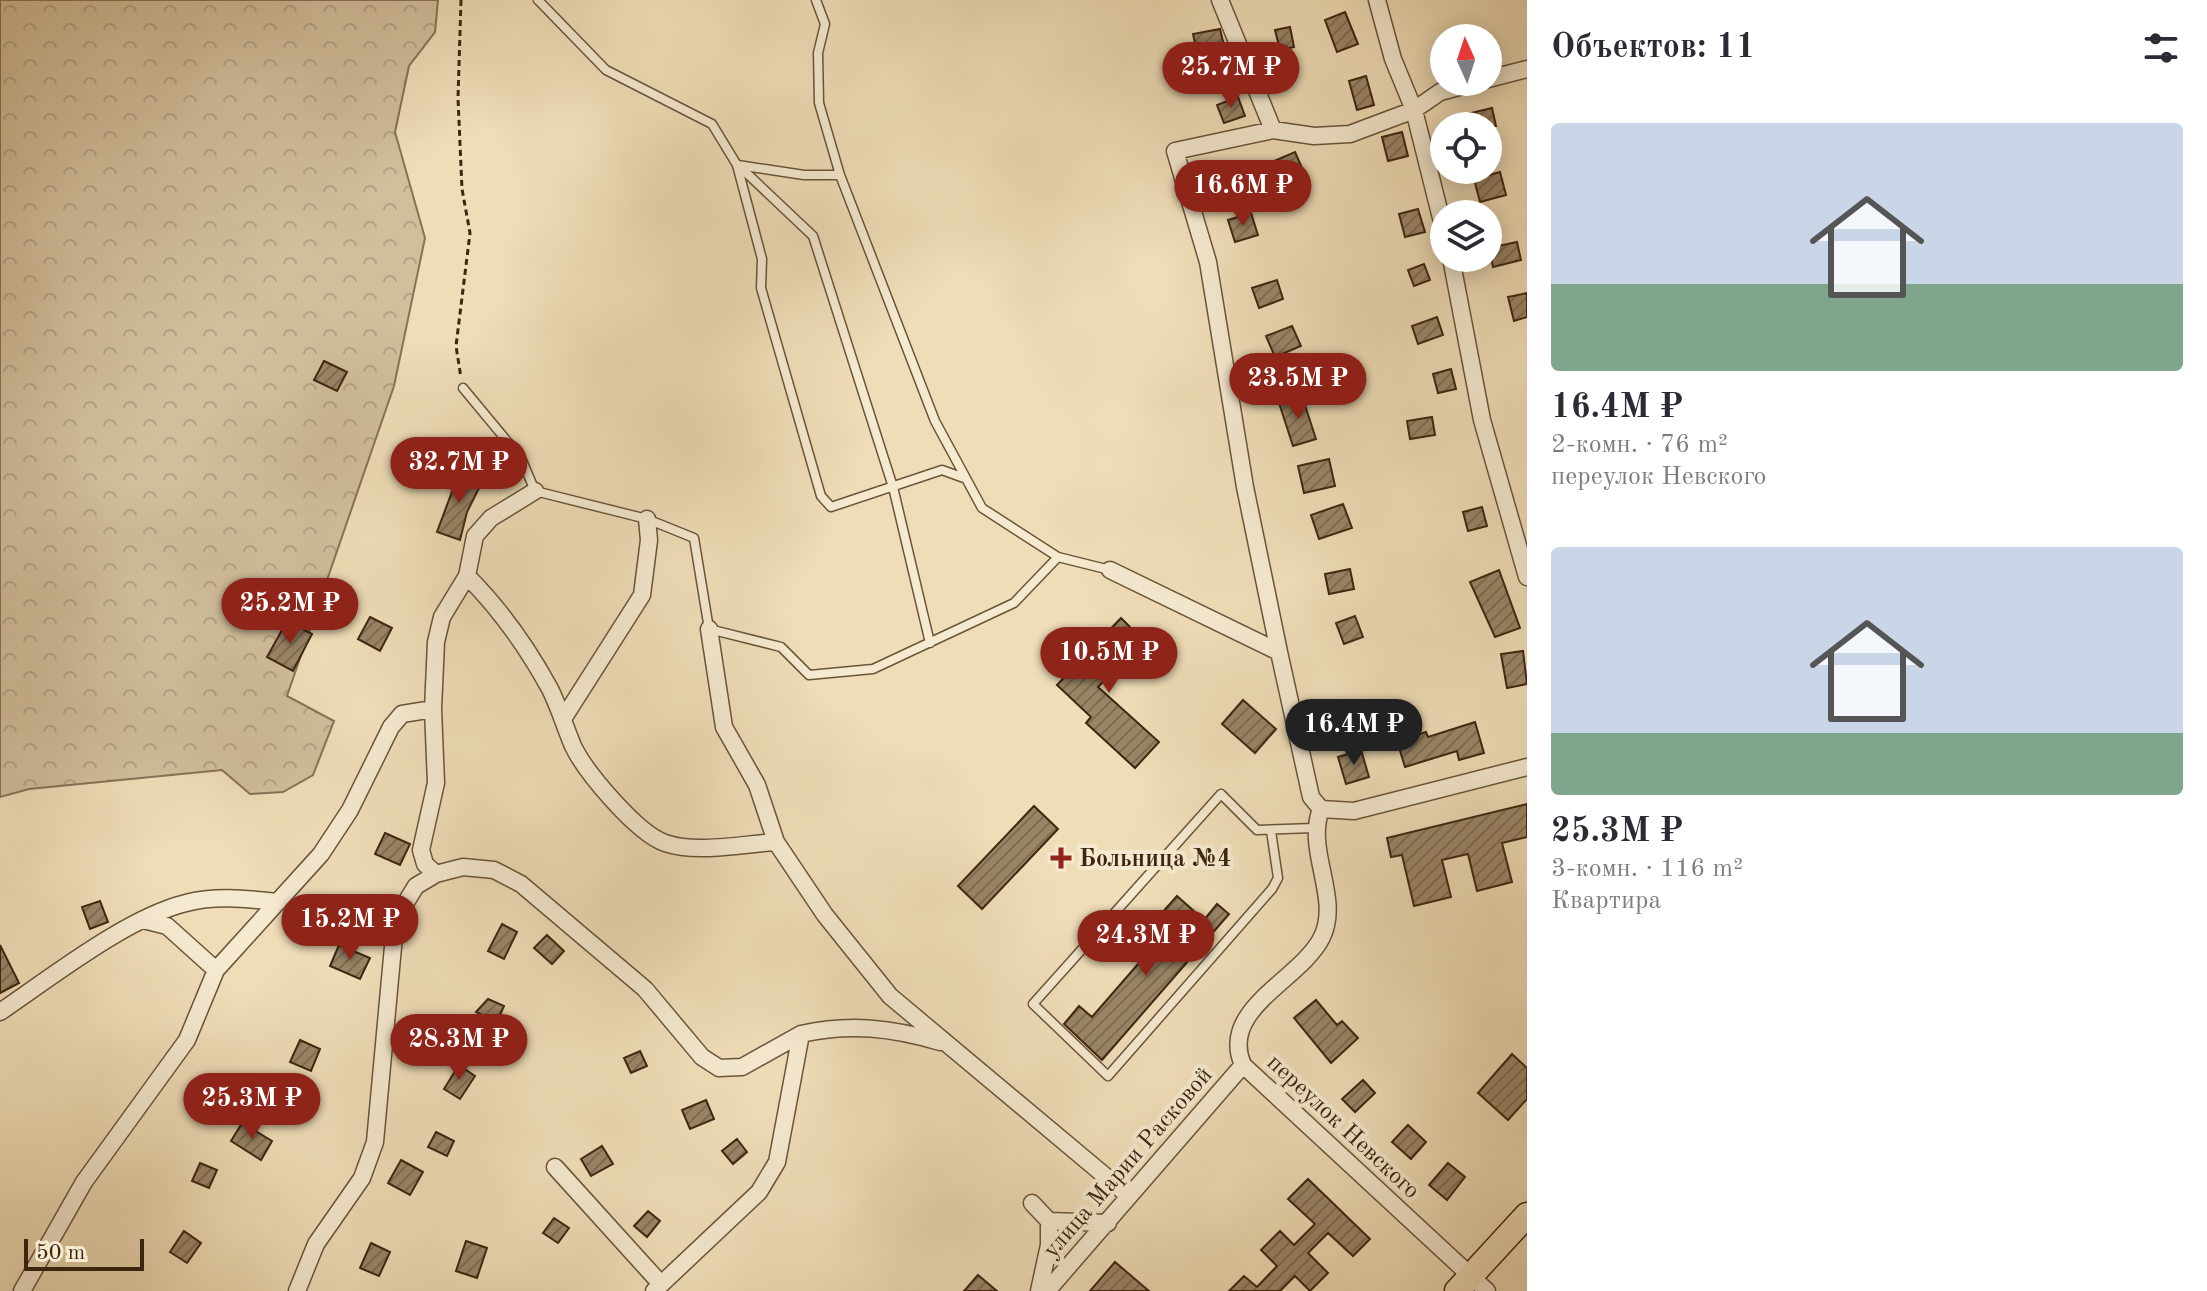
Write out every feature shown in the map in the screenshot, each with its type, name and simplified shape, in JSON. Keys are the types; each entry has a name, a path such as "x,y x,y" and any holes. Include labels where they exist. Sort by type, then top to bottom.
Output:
{"main road":[{"path":"1471,1286 1525,1222"}],"street":[{"path":"1220,0 1273,130"},
{"path":"1377,0 1393,59 1414,110 1436,200"},
{"path":"1502,75 1527,69"},
{"path":"1434,96 1414,110 1350,134 1314,136 1273,130 1175,151 1208,262 1245,487 1311,797 1321,809 1354,811 1527,767"},
{"path":"1454,272 1482,420 1527,577"},
{"path":"436,874 425,864 421,850 436,783 433,709 436,642 442,617 467,576 475,536 491,518 535,491"},
{"path":"563,719 642,595 649,540 647,519"},
{"path":"1110,570 1279,652"},
{"path":"467,576 512,625 589,773 646,831 665,843 691,846 776,842"},
{"path":"709,629 724,727 757,785 776,842 864,967 890,996 1129,1196"},
{"path":"22,1291 84,1182 187,1040 216,970 321,854 350,810 391,727 402,714 433,709"},
{"name":"переулок Невского","path":"1321,809 1314,828 1325,897 1323,934 1315,949 1248,1016 1238,1033 1236,1050 1243,1065 1471,1286"},
{"path":"297,1291 316,1244 362,1178 375,1142 394,936 403,907 416,886 436,874 463,867 494,870 521,884 645,989 702,1057 719,1068 742,1067 801,1034 834,1026 872,1026 949,1045"},
{"path":"0,1012 141,920 186,903 233,898 278,902"},
{"path":"141,920 167,926 216,970"},
{"path":"555,1167 657,1287 759,1192 777,1162 801,1034"},
{"name":"улица Марии Расковой","path":"1047,1291 1243,1065"},
{"path":"1032,1203 1049,1221 1049,1245 1039,1291"},
{"path":"1049,1221 1108,1223"}],"lane":[{"path":"538,0 606,70 712,124 737,165 813,236 893,487 930,643"},
{"path":"816,0 825,24 818,53 819,103 840,175 935,421 964,478 982,508 1058,557 1110,570"},
{"path":"737,165 804,175 840,175"},
{"path":"737,165 762,259 761,288 821,496 831,507 942,470 964,478"},
{"path":"463,388 521,458 535,491 647,519 694,538 709,629 781,647 809,675 873,669 930,643 1014,603 1058,557"},
{"path":"1271,831 1278,878 1272,889 1108,1076 1033,1004 1221,794 1247,824 1257,830 1314,828"}],"path":[{"path":"461,0 458,98 462,189 470,233 456,346 463,388"}],"green space":[{"path":"0,0 438,0 435,32 409,66 395,132 425,238 394,386 287,696 334,721 313,775 283,792 250,794 222,770 29,789 0,797"}],"building":[{"path":"1345,12 1358,44 1337,52 1325,20"},
{"path":"1290,27 1294,47 1280,50 1275,30"},
{"path":"1220,29 1225,50 1198,56 1193,34"},
{"path":"1366,76 1374,105 1357,110 1349,81"},
{"path":"1238,97 1245,116 1224,123 1217,105"},
{"path":"1402,132 1408,156 1388,161 1382,137"},
{"path":"1295,152 1305,175 1283,184 1274,161"},
{"path":"1502,180 1506,195 1479,200 1475,184 1502,184"},
{"path":"1418,209 1425,232 1405,237 1399,214"},
{"path":"1251,213 1258,235 1235,242 1228,220"},
{"path":"1517,242 1521,260 1502,265 1502,245"},
{"path":"1424,264 1430,280 1414,286 1408,270"},
{"path":"1277,280 1283,299 1259,308 1252,288"},
{"path":"1527,293 1527,317 1514,321 1508,297"},
{"path":"1437,317 1443,335 1418,344 1412,326"},
{"path":"1292,326 1301,346 1275,357 1266,336"},
{"path":"324,361 347,372 337,391 314,380"},
{"path":"1451,369 1456,389 1438,393 1433,374"},
{"path":"1302,396 1316,439 1293,446 1279,403"},
{"path":"1432,417 1435,435 1410,439 1407,421"},
{"path":"1329,459 1335,486 1304,493 1298,466"},
{"path":"460,470 483,480 467,512 460,540 437,532"},
{"path":"1343,504 1352,528 1319,539 1311,515"},
{"path":"1482,507 1487,526 1468,531 1463,512"},
{"path":"1350,569 1354,589 1329,594 1325,574"},
{"path":"1499,570 1520,628 1495,637 1470,582"},
{"path":"1355,616 1363,637 1344,644 1336,623"},
{"path":"370,617 392,628 380,651 358,639"},
{"path":"1121,618 1143,640 1098,687 1159,742 1135,768 1086,723 1091,717 1057,685"},
{"path":"287,621 312,634 293,671 267,657"},
{"path":"1523,651 1527,684 1507,688 1501,654"},
{"path":"1243,700 1276,729 1255,753 1222,724"},
{"path":"1475,722 1484,753 1459,760 1457,751 1405,767 1397,741 1426,732 1428,737"},
{"path":"1361,750 1369,777 1346,784 1338,757"},
{"path":"1527,804 1527,837 1502,843 1512,882 1477,891 1468,854 1442,860 1451,897 1414,906 1402,855 1391,857 1387,838"},
{"path":"1034,806 1058,829 982,909 958,886"},
{"path":"385,833 410,844 400,865 375,854"},
{"path":"1177,896 1204,920 1217,904 1229,914 1102,1060 1064,1024 1079,1006 1092,1017 1172,925 1161,914"},
{"path":"100,901 108,922 90,929 82,907"},
{"path":"502,924 517,932 504,959 488,951"},
{"path":"547,935 564,951 552,964 534,948"},
{"path":"0,945 19,983 0,993"},
{"path":"339,945 370,958 360,979 330,966"},
{"path":"488,999 504,1006 497,1022 476,1012"},
{"path":"1316,1000 1337,1025 1342,1021 1358,1038 1331,1063 1294,1018"},
{"path":"300,1040 320,1049 311,1071 290,1062"},
{"path":"640,1051 647,1066 631,1073 624,1058"},
{"path":"1512,1054 1527,1068 1527,1099 1508,1120 1478,1093"},
{"path":"459,1065 475,1076 460,1099 444,1089"},
{"path":"1363,1080 1375,1093 1355,1112 1342,1099"},
{"path":"706,1100 714,1119 690,1129 682,1110"},
{"path":"242,1123 272,1141 261,1160 231,1141"},
{"path":"1408,1125 1426,1142 1411,1159 1392,1142"},
{"path":"436,1132 454,1141 447,1156 428,1147"},
{"path":"737,1139 747,1152 733,1164 722,1151"},
{"path":"602,1146 613,1164 591,1176 581,1159"},
{"path":"401,1160 423,1172 410,1195 388,1183"},
{"path":"200,1163 217,1170 209,1188 192,1181"},
{"path":"1448,1163 1465,1177 1447,1200 1429,1185"},
{"path":"1308,1179 1370,1239 1353,1256 1328,1233 1308,1253 1328,1273 1310,1291 1295,1276 1280,1291 1229,1291 1244,1276 1257,1287 1277,1266 1261,1250 1280,1231 1294,1245 1315,1224 1288,1199"},
{"path":"648,1211 660,1221 647,1237 634,1226"},
{"path":"554,1218 569,1228 558,1243 543,1233"},
{"path":"184,1231 201,1243 187,1263 170,1252"},
{"path":"466,1241 487,1248 477,1278 456,1271"},
{"path":"371,1243 390,1252 379,1276 360,1268"},
{"path":"1115,1262 1149,1291 1090,1291"},
{"path":"978,1275 997,1291 964,1291"}],"place":[{"name":"Больница №4","path":"1061,858"}]}
